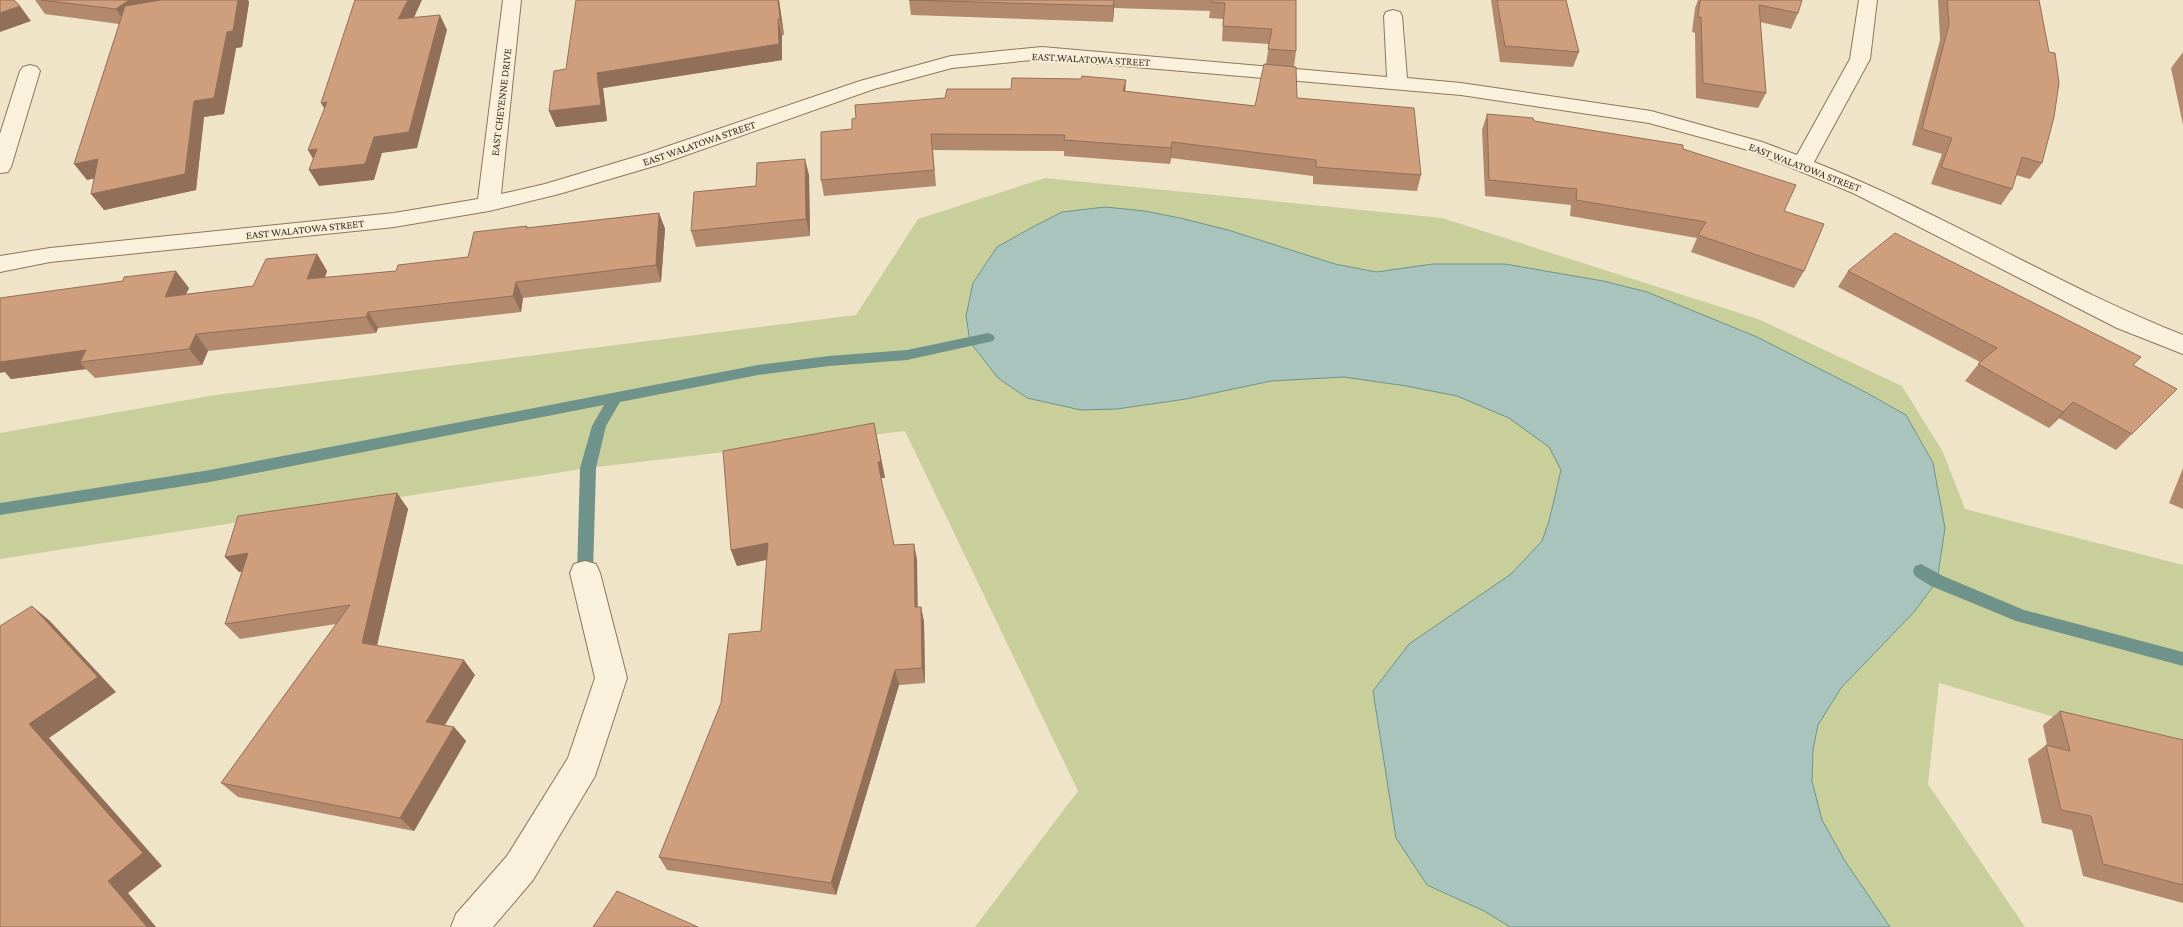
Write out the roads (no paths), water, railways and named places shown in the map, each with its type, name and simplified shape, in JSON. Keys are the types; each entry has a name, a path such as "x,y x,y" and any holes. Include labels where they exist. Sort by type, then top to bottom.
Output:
{"street":[{"name":"EAST CHEYENNE DRIVE","path":"489,204 512,0"},
{"path":"1802,165 1860,59 1868,0"},
{"path":"1393,16 1397,82"},
{"name":"EAST WALATOWA STREET","path":"0,264 50,256 394,220 489,204 551,189 654,159 868,85 951,62 1042,54 1397,82 1461,89 1651,116 1755,146 1861,188 2126,322 2183,345"},
{"path":"0,167 30,71"},
{"path":"469,927 520,868 583,765 611,678 584,573"}],"water":[{"path":"1105,207 1145,211 1180,218 1228,230 1335,264 1376,272 1433,264 1505,264 1603,281 1647,292 1757,337 1906,415 1933,463 1945,528 1937,581 1914,612 1841,688 1818,725 1813,749 1812,781 1822,820 1845,861 1890,927 1510,927 1484,911 1427,885 1396,838 1373,691 1409,644 1511,574 1542,541 1549,521 1561,470 1549,447 1509,418 1457,396 1344,377 1271,381 1186,399 1117,409 1081,410 1027,398 998,378 970,342 966,316 973,283 997,247 1062,212"}],"waterway":[{"path":"616,398 758,370 829,361 907,355 988,338"},
{"path":"0,509 210,476 616,398"},
{"path":"585,573 588,468 599,426 616,398"},
{"path":"1921,571 1937,581 2022,616 2183,659"}]}
